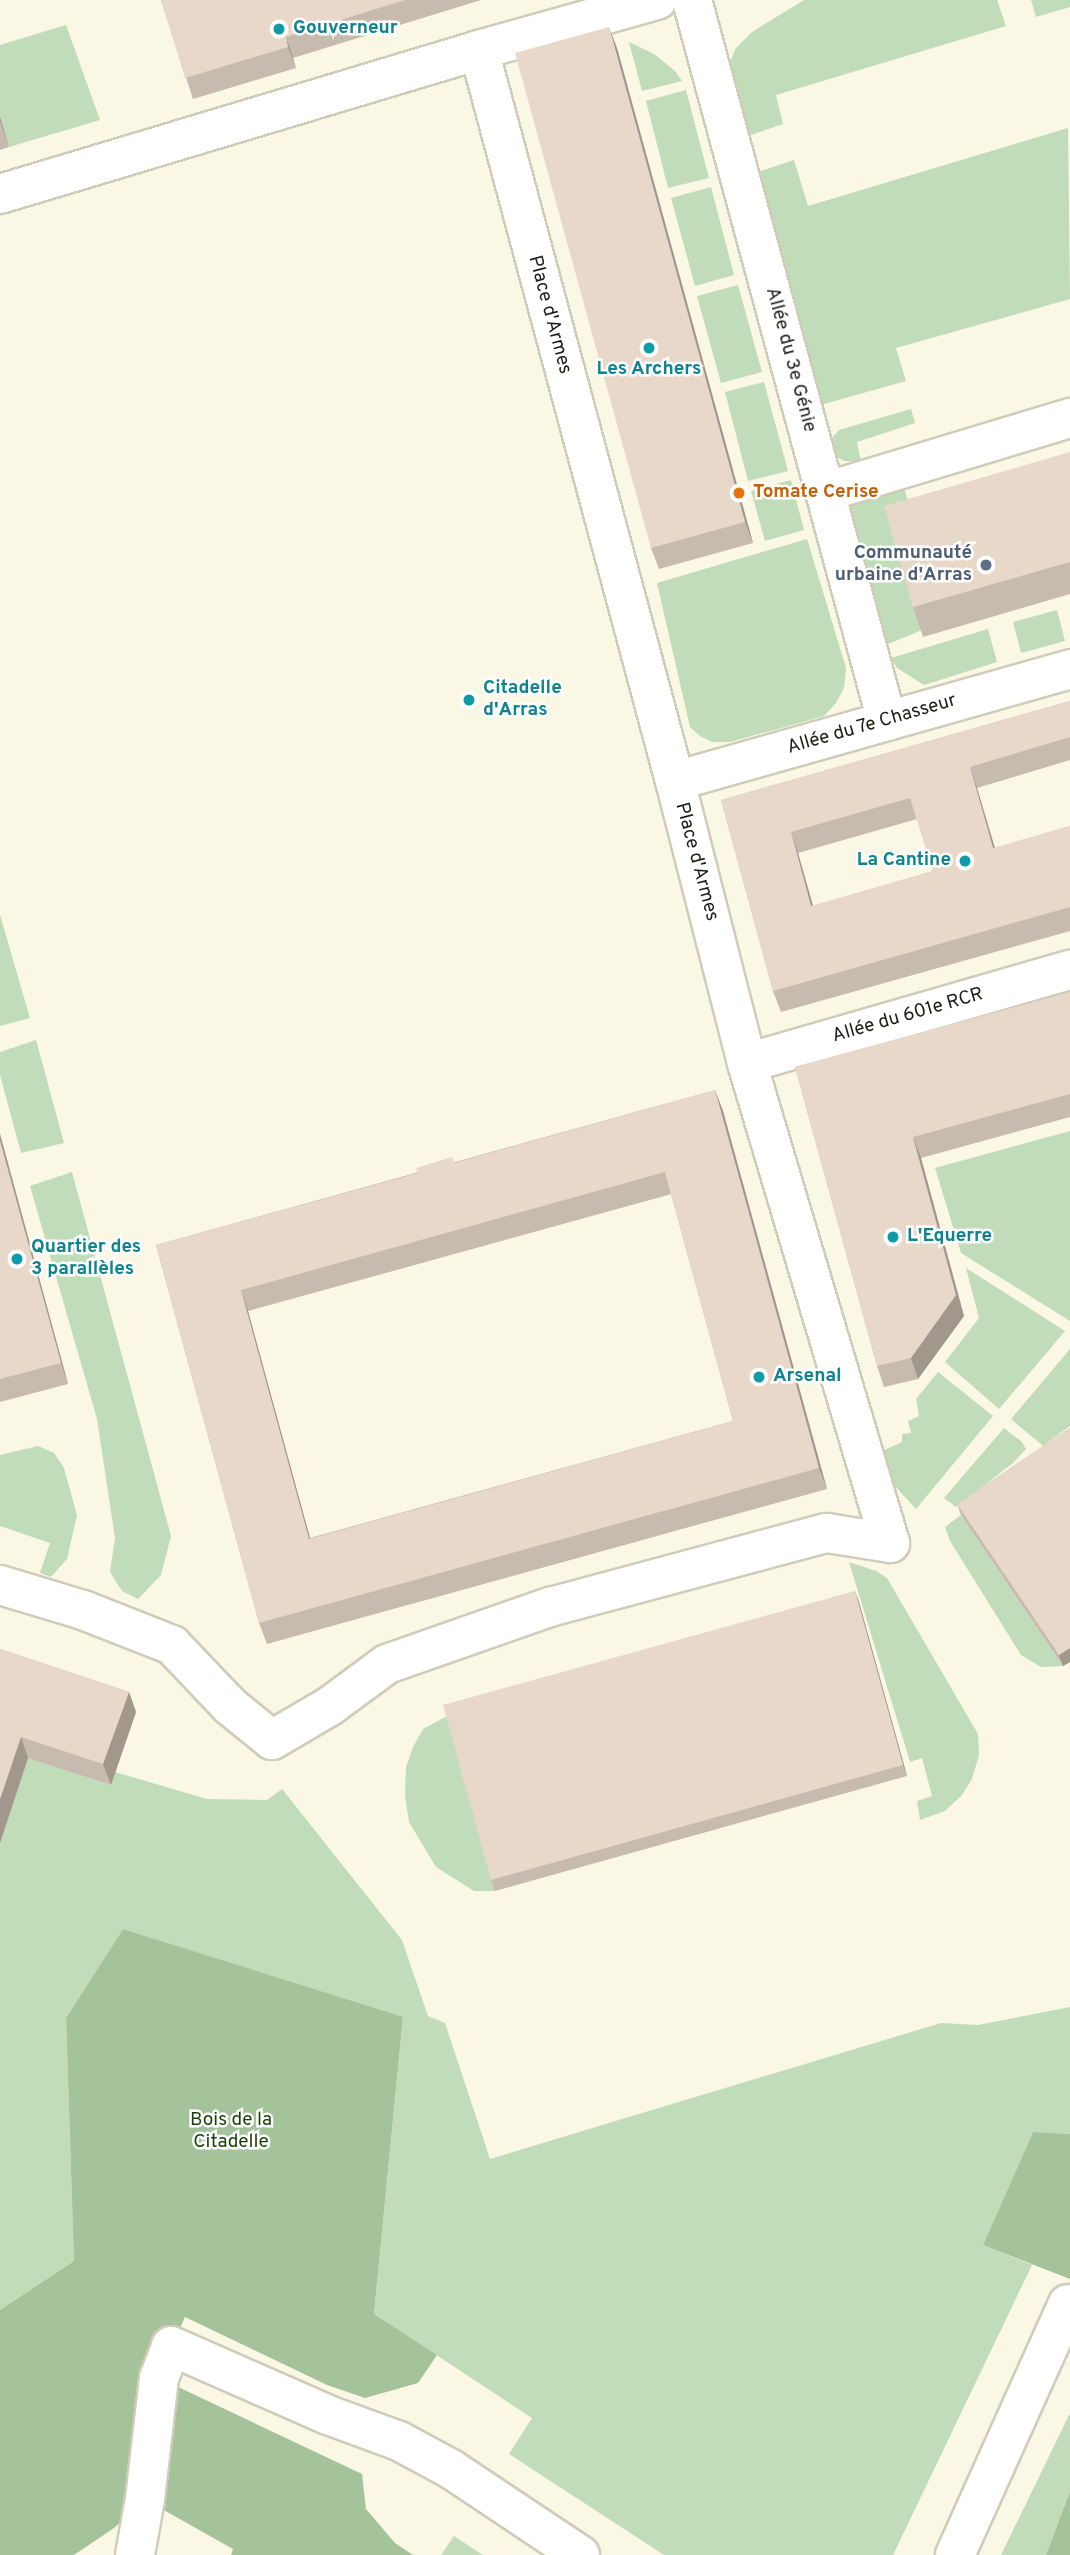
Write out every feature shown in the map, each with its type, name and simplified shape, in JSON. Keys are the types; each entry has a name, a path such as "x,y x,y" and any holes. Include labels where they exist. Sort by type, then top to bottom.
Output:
{"street":[{"path":"0,194 479,50 657,0"},
{"name":"Allée du 3e Génie","path":"692,0 887,721"},
{"name":"Place d'Armes","path":"0,1585 83,1610 172,1645 230,1706 272,1740 330,1706 387,1664 550,1607 827,1533 890,1543 747,1063 675,781 479,50"},
{"path":"825,492 1070,418"},
{"name":"Allée du 7e Chasseur","path":"675,781 1070,668"},
{"name":"Allée du 601e RCR","path":"747,1063 1070,970"},
{"path":"955,2555 1068,2304"},
{"path":"135,2555 145,2500 159,2378 171,2346 328,2415 399,2441 450,2469 580,2555"}],"green space":[{"path":"804,0 997,0 1006,26 776,95 783,124 745,137 727,69 736,48 752,32"},
{"path":"1031,0 1070,0 1070,7 1036,17"},
{"path":"66,25 100,120 9,147 0,117 0,45"},
{"path":"629,42 654,54 675,71 682,81 642,91"},
{"path":"686,90 709,178 668,188 646,101"},
{"path":"1068,128 1070,299 896,348 906,381 817,406 754,173 794,160 808,206"},
{"path":"711,187 734,275 695,286 671,198"},
{"path":"738,285 762,372 721,383 697,296"},
{"path":"764,382 788,471 748,481 725,392"},
{"path":"911,409 915,423 857,442 861,462 844,461 834,455 830,440 839,430"},
{"path":"791,480 804,530 765,541 751,491"},
{"path":"902,481 910,507 922,630 888,644 847,517 847,504"},
{"path":"807,539 846,668 844,688 836,703 824,716 730,742 712,742 700,736 690,727 657,583"},
{"path":"1057,610 1065,641 1021,653 1013,622"},
{"path":"988,629 997,662 924,685 897,668 891,658"},
{"path":"0,915 30,1018 0,1026"},
{"path":"36,1040 64,1143 21,1153 0,1075 0,1052"},
{"path":"1070,1131 1070,1321 961,1253 935,1168"},
{"path":"72,1172 171,1536 161,1575 138,1599 122,1591 110,1572 115,1538 97,1419 30,1186"},
{"path":"966,1268 1065,1331 999,1409 945,1362 979,1318"},
{"path":"1070,1349 1070,1426 1043,1446 1011,1419"},
{"path":"938,1372 993,1416 916,1509 894,1485 882,1451 902,1442 902,1434 911,1433 908,1421 919,1416 916,1399"},
{"path":"1004,1428 1022,1442 1026,1449 1013,1463 956,1507 944,1498"},
{"path":"38,1446 54,1453 64,1468 77,1515 67,1559 51,1577 40,1573 50,1543 0,1526 0,1455"},
{"path":"961,1515 1063,1666 1041,1667 1021,1655 950,1541 945,1527"},
{"path":"849,1562 876,1571 887,1578 978,1734 979,1755 972,1779 962,1795 945,1811 920,1820 917,1801 932,1796 922,1758 910,1762"},
{"path":"447,1716 495,1891 474,1891 436,1867 409,1822 405,1796 406,1767 413,1747 423,1729"},
{"path":"0,1748 111,1785 115,1772 207,1799 267,1800 282,1789 402,1940 428,2016 445,2023 490,2159 941,2023 978,2025 1070,2007 1070,2134 1033,2132 983,2245 1032,2265 893,2555 664,2555 509,2454 532,2418 374,2314 403,2018 123,1929 66,2018 74,2261 0,2310 0,1843 11,1809"},
{"name":"Bois de la Citadelle","path":"123,1929 403,2017 374,2314 437,2355 418,2383 365,2398 327,2385 185,2317 159,2378 362,2474 366,2509 395,2543 413,2555 231,2555 233,2549 146,2500 114,2528 74,2555 0,2555 0,2310 74,2261 66,2018"},
{"path":"1033,2132 1070,2134 1070,2279 983,2245"},
{"path":"1070,2413 1070,2491 1046,2555 1001,2555"},
{"path":"1070,2491 1070,2555 1046,2555"},
{"path":"454,2536 483,2555 441,2555"}],"building":[{"name":"Gouverneur","path":"161,0 405,0 286,37 288,47 185,78"},
{"name":"Les Archers","path":"609,27 745,522 651,548 515,53"},
{"name":"Communauté urbaine d'Arras","path":"1070,452 1070,562 913,607 884,506"},
{"name":"La Cantine","path":"1070,701 1070,737 970,767 993,848 1070,826 1070,907 773,991 721,800","holes":["910,798 933,871 811,906 791,832"]},
{"name":"L'Equerre","path":"1070,992 1070,1094 913,1137 956,1295 911,1358 877,1366 795,1067"},
{"name":"Arsenal","path":"715,1090 819,1468 259,1623 156,1245 418,1173 416,1168 452,1157 454,1163","holes":["665,1172 733,1421 309,1539 241,1290"]},
{"name":"Quartier des 3 parallèles","path":"0,1141 61,1363 0,1379"},
{"path":"1070,1428 1070,1648 1059,1655 957,1504"},
{"path":"855,1591 903,1765 491,1880 443,1705"},
{"path":"0,1649 129,1692 103,1764 21,1737 0,1799"}],"place":[{"name":"Gouverneur","path":"279,29"},
{"name":"Les Archers","path":"649,348"},
{"name":"Tomate Cerise","path":"739,493"},
{"name":"Communauté urbaine d'Arras","path":"986,565"},
{"name":"Citadelle d'Arras","path":"469,700"},
{"name":"La Cantine","path":"965,861"},
{"name":"L'Equerre","path":"893,1237"},
{"name":"Quartier des 3 parallèles","path":"17,1259"},
{"name":"Arsenal","path":"759,1377"}]}
